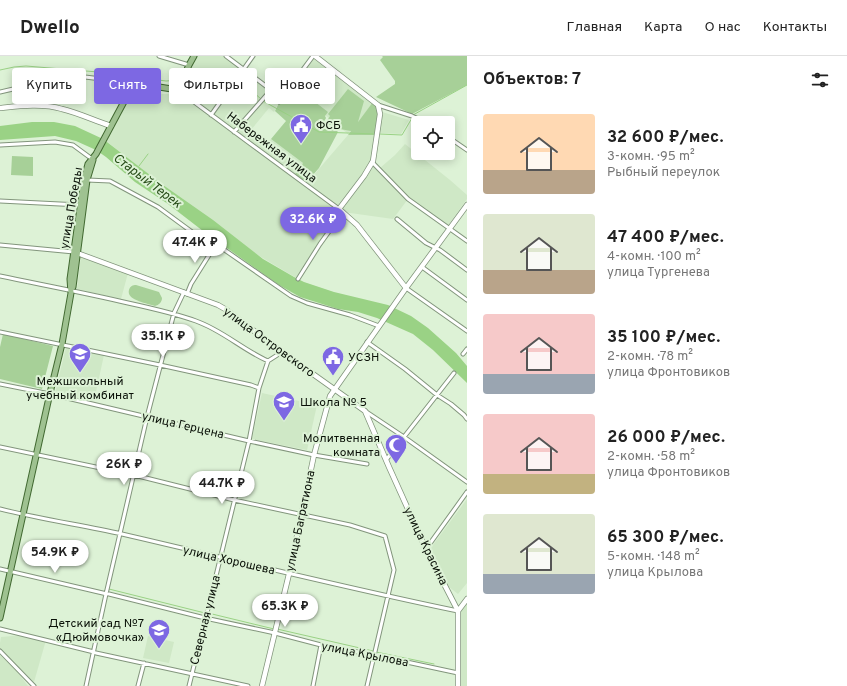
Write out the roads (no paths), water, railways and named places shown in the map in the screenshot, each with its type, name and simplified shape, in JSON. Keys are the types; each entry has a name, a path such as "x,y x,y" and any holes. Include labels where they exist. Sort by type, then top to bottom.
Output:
{"main road":[{"path":"188,68 194,56"},
{"name":"улица Победы","path":"0,622 36,455 62,344 72,290 84,179 88,164 96,154 123,104"},
{"name":"улица Победы","path":"82,205 92,160"},
{"name":"улица Победы","path":"0,618 11,572"}],"street":[{"path":"159,56 189,65"},
{"path":"226,56 242,68"},
{"path":"244,68 253,56"},
{"path":"305,68 314,56 378,105 412,116"},
{"name":"Набережная улица","path":"0,92 69,76 94,78"},
{"path":"234,132 271,90 257,80"},
{"name":"Набережная улица","path":"196,104 341,211 357,225 406,288"},
{"path":"211,115 219,104"},
{"path":"298,280 372,162 380,114 378,105"},
{"path":"0,108 14,106 47,106 61,108 111,126"},
{"path":"0,145 54,142 72,145 92,160"},
{"path":"455,142 467,150"},
{"path":"372,162 408,199 467,241"},
{"path":"88,180 110,181 158,207 207,243"},
{"path":"0,201 82,205"},
{"path":"466,208 406,288 467,331"},
{"path":"397,219 426,243 436,248 467,270"},
{"path":"86,686 95,652 147,417 174,314 185,293 216,244 291,296 307,303 380,324"},
{"name":"улица Островского","path":"0,245 76,253 218,305 334,389 467,482"},
{"path":"422,267 467,300"},
{"name":"улица Островского","path":"0,276 72,290 174,314 197,321 222,333 257,356 268,361"},
{"name":"улица Багратиона","path":"262,686 289,574 314,455 330,396 406,288"},
{"path":"0,332 160,365 252,385 259,388"},
{"path":"367,342 451,404 467,419"},
{"path":"463,354 467,349"},
{"path":"268,361 282,352"},
{"name":"Северная улица","path":"189,686 249,441 259,388 268,361"},
{"path":"386,460 454,373"},
{"name":"улица Герцена","path":"0,384 50,393 249,441 314,455 367,464"},
{"name":"улица Красина","path":"365,411 426,549 458,611 458,686"},
{"path":"0,447 134,475 234,500 350,525 385,536 394,570 367,686"},
{"path":"426,549 467,492"},
{"name":"улица Хорошева","path":"0,509 120,534 289,574 458,611"},
{"name":"улица Крылова","path":"0,569 321,645 458,673"},
{"path":"458,611 467,598"},
{"path":"0,629 248,686"},
{"path":"313,686 321,645"},
{"path":"0,651 34,686"},
{"path":"138,686 144,663"}],"water":[{"name":"Старый Терек","path":"32,122 54,122 75,126 103,139 263,259 294,277 334,292 388,305 411,316 428,328 456,353 467,366 467,383 433,350 413,334 377,318 358,312 338,309 300,297 279,285 168,204 135,182 96,150 76,141 55,136 0,140 0,126"}],"waterway":[{"path":"0,70 26,66 98,72 169,81"},
{"path":"413,115 467,85"},
{"path":"257,95 261,99"},
{"path":"263,101 319,132 376,134"},
{"path":"379,134 402,135 411,120"},
{"name":"Старый Терек","path":"139,166 148,154"},
{"path":"108,592 109,589 205,613"},
{"path":"102,620 107,595"},
{"path":"208,613 274,629"},
{"path":"277,629 373,651"},
{"path":"376,652 434,664"}],"place":[{"name":"ФСБ","path":"301,144"},
{"name":"Межшкольный учебный комбинат","path":"80,374"},
{"name":"УСЗН","path":"333,376"},
{"name":"Школа № 5","path":"284,422"},
{"name":"Молитвенная комната","path":"396,464"},
{"name":"Детский сад №7 «Дюймовочка»","path":"159,650"}]}
